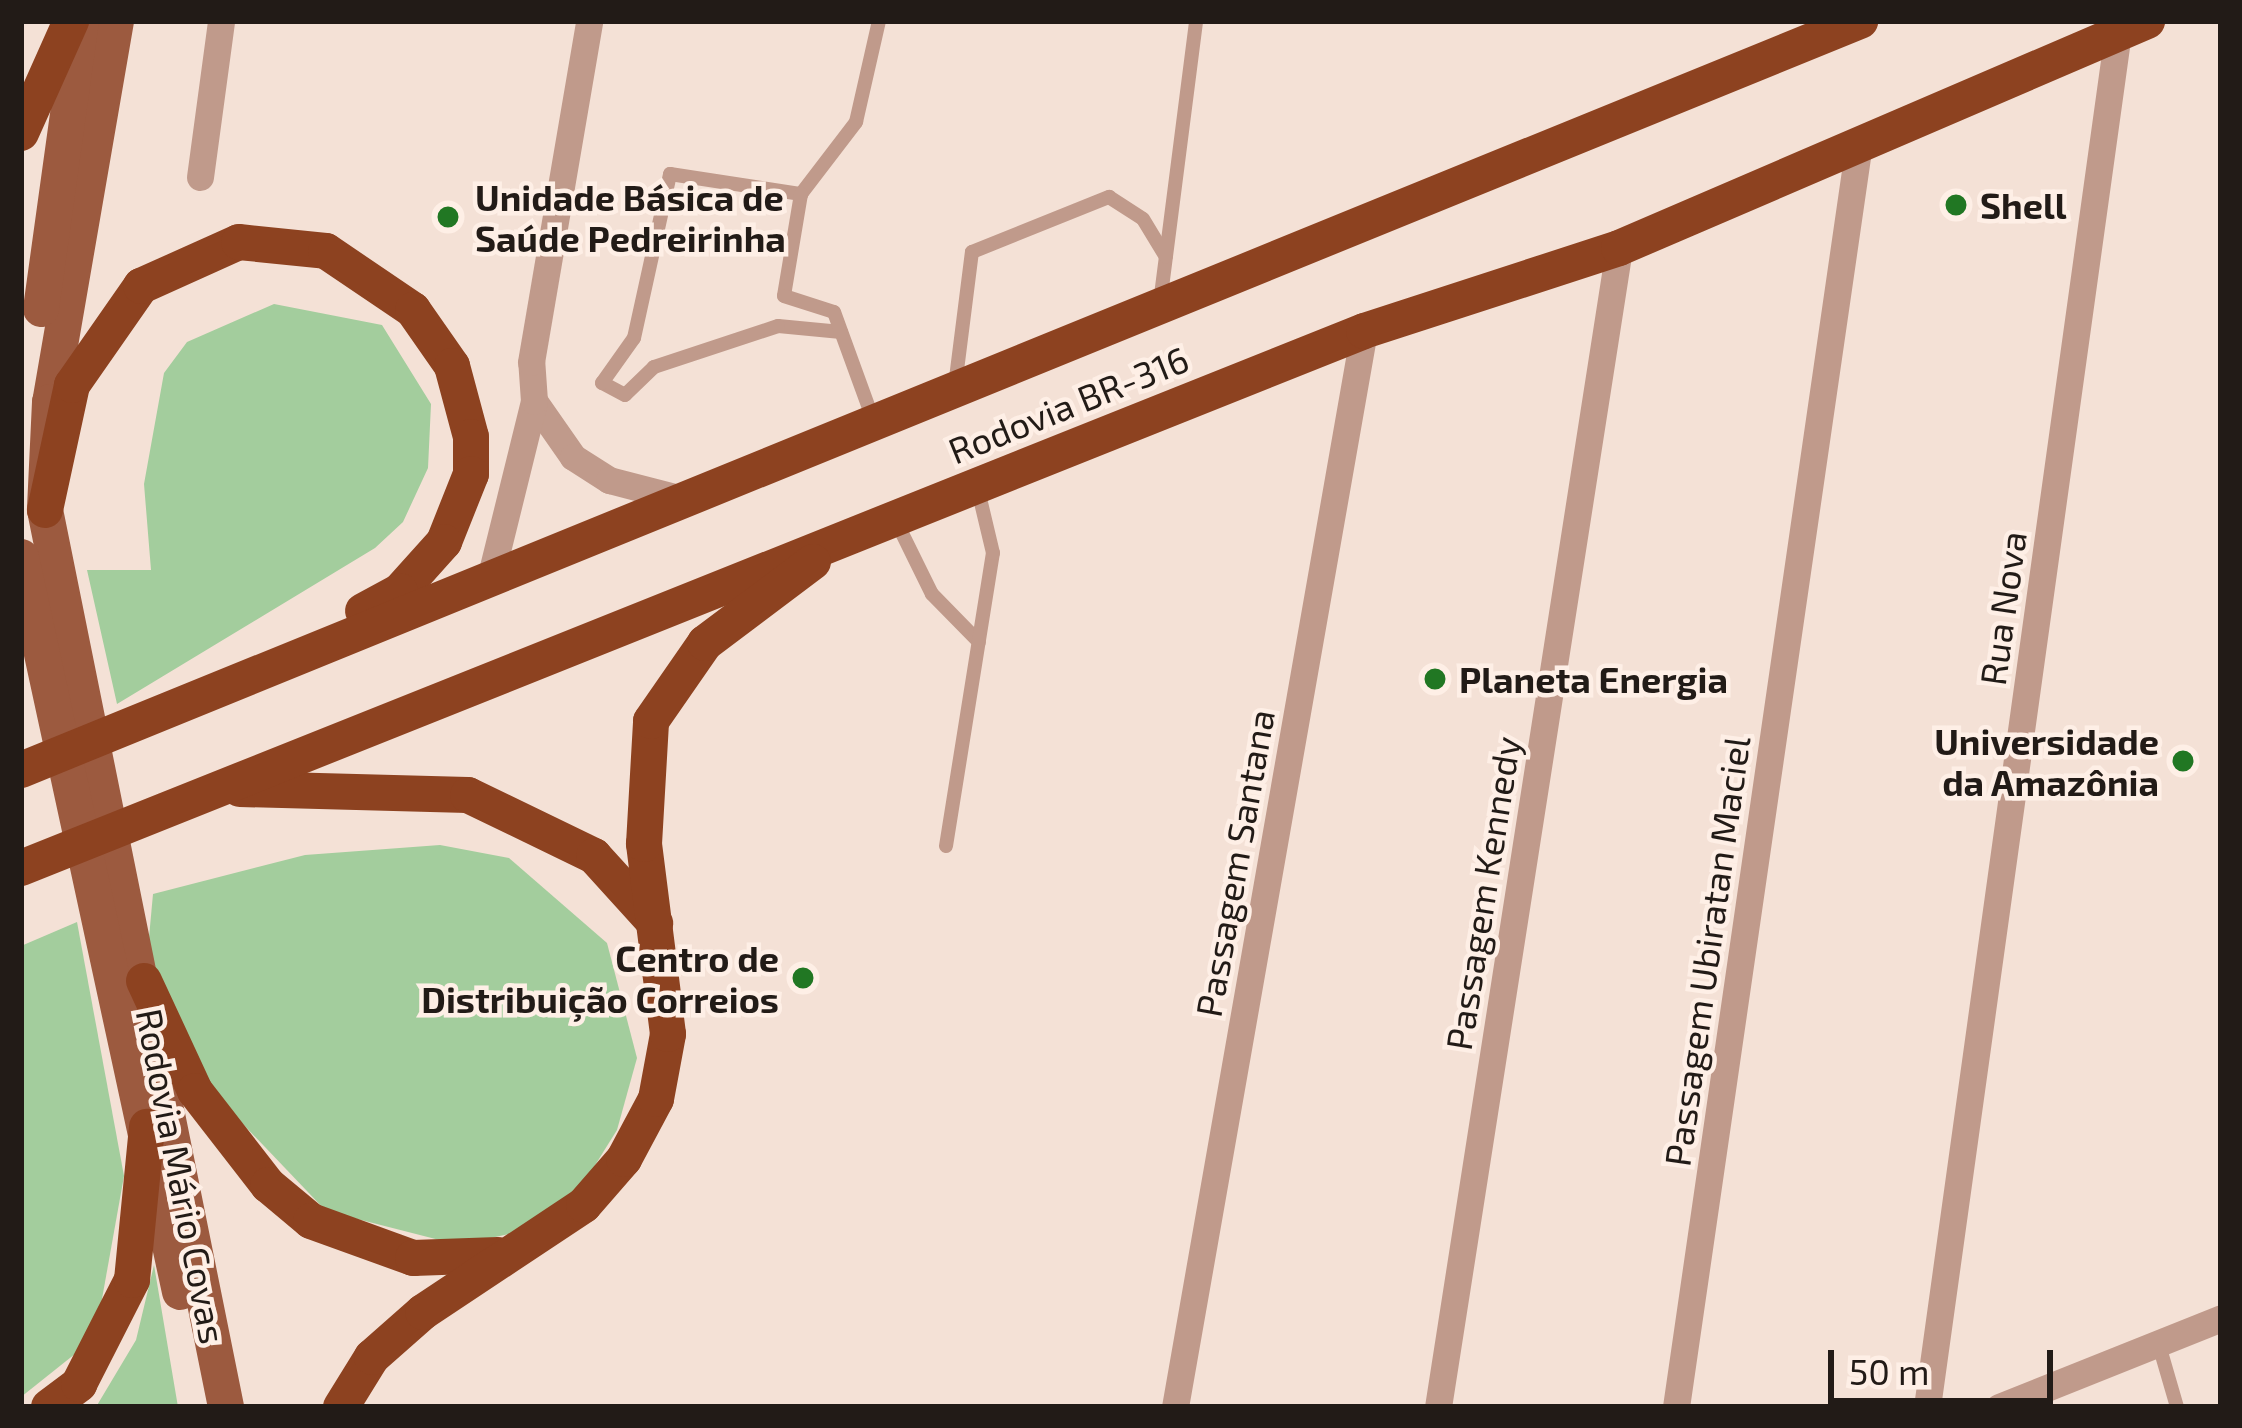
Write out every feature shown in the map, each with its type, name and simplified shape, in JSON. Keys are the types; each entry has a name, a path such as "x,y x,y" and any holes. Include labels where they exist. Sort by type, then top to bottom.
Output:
{"highway":[{"path":"21,133 70,21"},
{"name":"Rodovia BR-316","path":"21,770 1860,21"},
{"name":"Rodovia BR-316","path":"21,868 1364,331 1618,248 1858,150 2132,27"},
{"path":"45,510 72,385 141,286 238,242 285,242 326,251 413,310 452,366 471,437 471,474 444,542 400,591 225,689"},
{"path":"340,1407 372,1357 423,1312 525,1249 584,1205 656,1099 668,1034 661,931 644,844 651,721 705,644 831,543"},
{"path":"218,790 468,795 595,856 661,931"},
{"path":"130,960 195,1091 311,1221 413,1258 525,1249"},
{"path":"50,1407 79,1384 132,1280 147,1127"}],"main road":[{"path":"21,455 81,21"},
{"path":"47,619 50,402 116,21"},
{"path":"21,557 47,619 130,960"},
{"name":"Rodovia Mário Covas","path":"130,960 147,1127 203,1407"},
{"name":"Rodovia Mário Covas","path":"130,960 226,1407"}],"street":[{"path":"200,177 221,21"},
{"path":"490,579 534,401 531,362 589,21"},
{"name":"Rua Nova","path":"1927,1407 2132,27"},
{"name":"Passagem Ubiratan Maciel","path":"1676,1407 1858,150"},
{"name":"Passagem Kennedy","path":"1438,1407 1618,248"},
{"name":"Passagem Santana","path":"1175,1407 1364,331"},
{"path":"534,401 573,458 609,480 682,500"},
{"path":"1999,1407 2221,1318"}],"lane":[{"path":"778,326 801,194 856,122 879,21"},
{"path":"1159,308 1196,21"},
{"path":"801,194 663,179 634,338 606,366 604,389 625,395 654,367 778,326 841,332"},
{"path":"955,392 972,252 1109,196 1144,219 1166,257"},
{"path":"784,296 834,311 875,424"},
{"path":"946,846 993,553 977,486"},
{"path":"895,518 932,594 979,642"},
{"path":"2158,1345 2176,1407"}],"green space":[{"path":"274,304 382,325 431,404 428,468 403,522 375,548 117,704 87,570 151,570 144,484 164,373 187,342"},
{"path":"440,845 509,858 607,943 637,1058 617,1130 559,1223 459,1245 326,1211 221,1101 145,981 153,894 305,855"},
{"path":"77,922 124,1176 95,1338 21,1397 21,946"},
{"path":"154,1265 178,1407 96,1407 136,1340"}],"place":[{"name":"Shell","path":"1956,205"},
{"name":"Unidade Básica de Saúde Pedreirinha","path":"448,217"},
{"name":"Planeta Energia","path":"1435,679"},
{"name":"Universidade da Amazônia","path":"2183,761"},
{"name":"Centro de Distribuição Correios","path":"803,978"}]}
